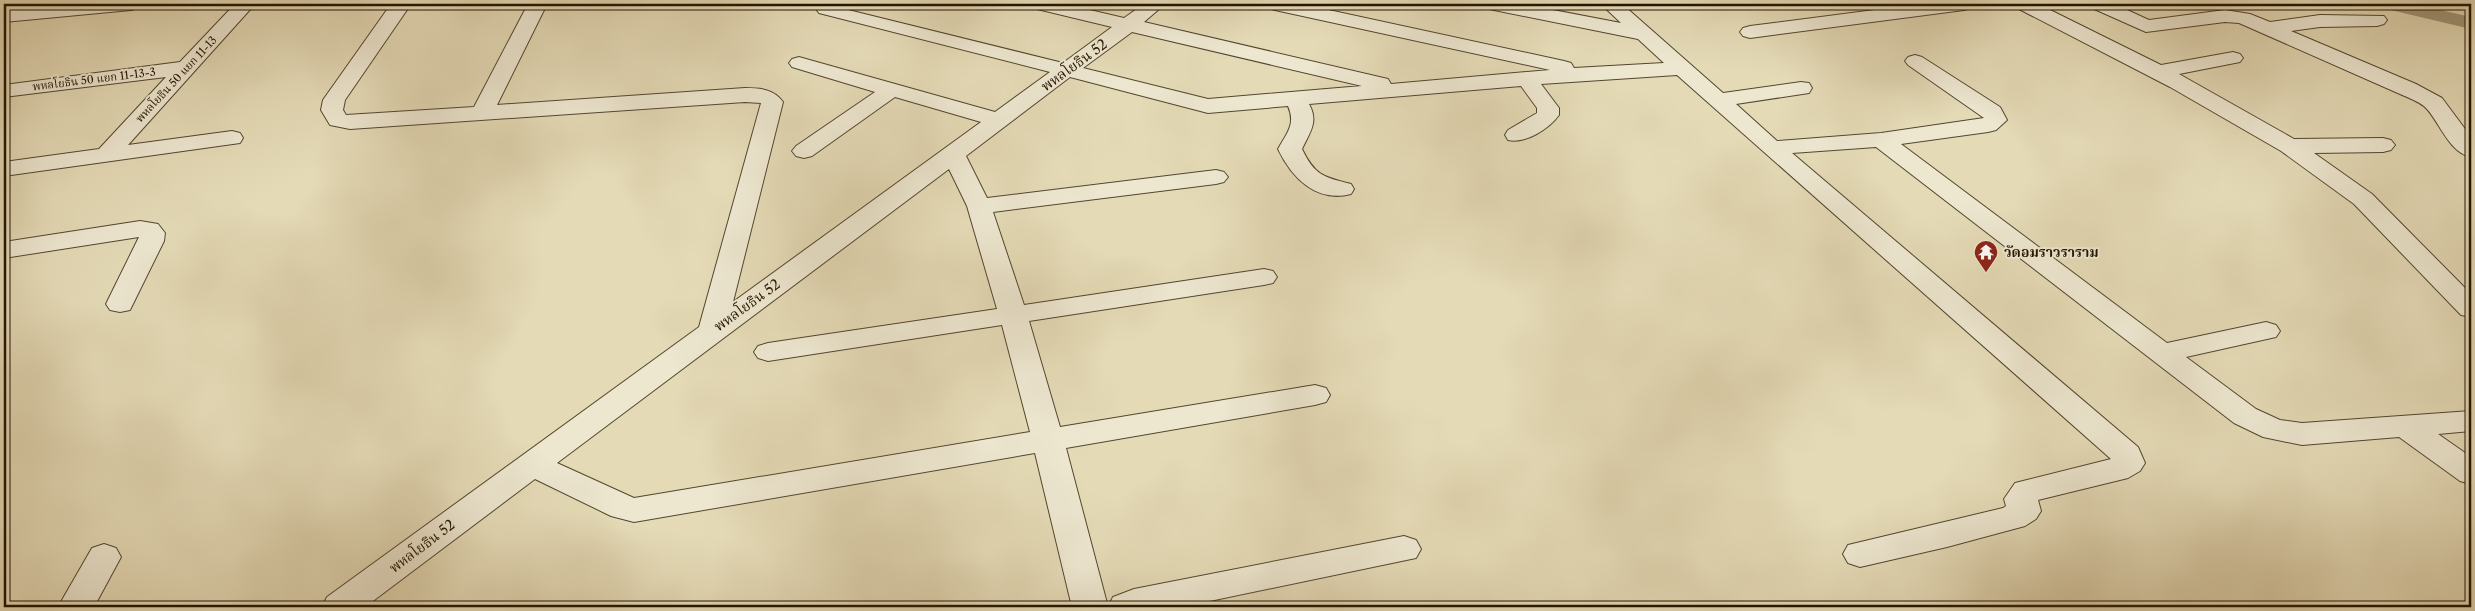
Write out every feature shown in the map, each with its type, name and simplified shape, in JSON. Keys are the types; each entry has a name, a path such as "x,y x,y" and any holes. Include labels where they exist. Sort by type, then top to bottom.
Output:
{"street":[{"path":"4,16 131,4"},
{"name":"พหลโยธิน 50 แยก 11-13","path":"106,155 246,4"},
{"path":"401,4 334,100 332,110 338,120 350,122 745,95 758,95 770,98 772,102 712,331"},
{"path":"482,113 536,4"},
{"path":"857,17 881,4"},
{"path":"1040,4 1398,89"},
{"name":"พหลโยธิน 52","path":"340,607 1156,4"},
{"path":"1275,4 1593,73"},
{"path":"1494,4 1645,34"},
{"path":"1612,4 1772,148 2127,455 2129,463 2117,470 2027,491 2020,499 2024,511 2013,517 1947,535 1860,554"},
{"path":"1750,32 1964,4"},
{"path":"2024,4 2157,72 2289,146 2363,199 2471,309"},
{"path":"2099,4 2146,26 2233,16 2408,89 2434,103 2469,144"},
{"path":"826,9 1069,69 1208,106 1527,78 1682,68"},
{"path":"2266,29 2320,21 2377,20"},
{"path":"2157,72 2233,58"},
{"path":"1772,148 1881,140 1988,125 1996,120 1992,112 1915,61"},
{"path":"799,63 890,91 998,120"},
{"name":"พหลโยธิน 50 แยก 11-13-3","path":"4,91 185,68"},
{"path":"1516,135 1542,121 1548,115 1548,108 1527,78"},
{"path":"1718,100 1801,88"},
{"path":"804,151 890,91"},
{"path":"1295,99 1304,115 1305,124 1290,149 1294,158 1314,183 1322,187 1342,189"},
{"path":"4,169 232,138"},
{"path":"1881,140 2245,416 2274,430 2302,434 2471,421"},
{"path":"2289,146 2383,145"},
{"path":"954,153 979,206 1013,315 1048,440 1090,607"},
{"path":"979,206 1216,178"},
{"path":"4,250 149,229 152,233 151,241 120,304"},
{"path":"768,352 1264,277"},
{"path":"2162,353 2266,331"},
{"path":"531,464 623,508 634,510 1315,395"},
{"path":"2405,426 2471,473"},
{"path":"1126,607 1404,549"},
{"path":"76,607 104,557"}],"waterway":[{"path":"2389,4 2471,23"}],"place":[{"name":"วัดอมราวราราม","path":"1986,273"}]}
